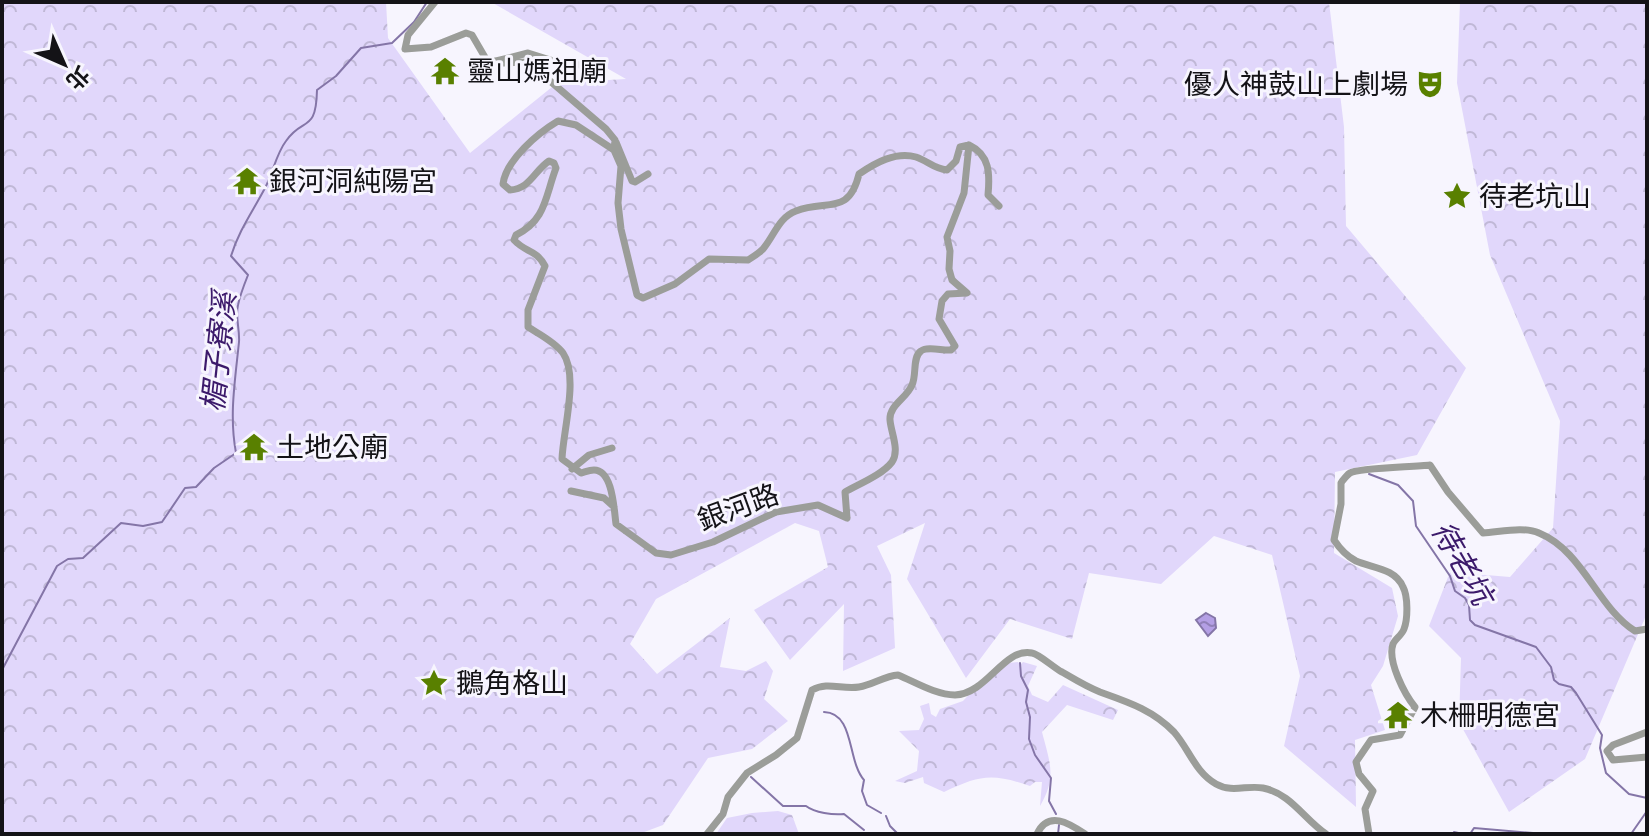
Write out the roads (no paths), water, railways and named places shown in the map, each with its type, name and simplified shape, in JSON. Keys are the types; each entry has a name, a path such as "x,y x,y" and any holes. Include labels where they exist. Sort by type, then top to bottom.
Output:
{"street":[{"path":"435,2 408,35 405,49 431,47 466,33 472,35 486,59 528,62 606,129 615,140 632,181 648,174"},
{"path":"494,61 528,53 560,63 581,65"},
{"path":"612,448 589,455 572,469 562,459 569,410 565,355 528,327 528,310 545,266 539,255 521,247 514,240 543,212 556,168 549,161 531,181 518,189 510,190 503,184 505,172 527,145 558,121 576,125 614,150"},
{"path":"615,140 614,150 621,166 618,203 621,229 637,295 643,298 675,284 709,259 748,260 762,249 783,219 795,211 847,200 855,191 859,174 878,161 915,156 936,169 947,170 956,161 960,147 969,145 981,153 990,171 988,195 999,206"},
{"name":"銀河路","path":"572,469 581,473 602,472 610,484 616,524 656,553 671,555 713,542 776,512 818,505 847,518 845,492 891,463 896,454 890,418 893,408 908,395 916,376 915,358 920,351 928,348 951,350 955,346 939,319 942,301 948,294 967,293 952,280 947,237 964,193 969,145"},
{"path":"1369,834 1365,809 1373,791 1359,774 1356,762 1371,740 1400,735 1415,707 1405,695 1393,657 1393,644 1404,630 1406,594 1402,584 1398,578 1378,567 1356,561 1341,551 1334,540 1341,504 1341,483 1349,473 1430,465 1448,492 1483,533 1538,532 1558,545 1583,571 1628,626 1635,631 1647,629"},
{"path":"571,491 604,498 614,507"},
{"path":"707,834 723,814 728,797 747,773 797,738 812,690 817,687 858,688 898,675 941,693 955,695 971,691 1013,655 1033,653 1045,663 1098,692 1126,699 1160,720 1176,734 1202,773 1215,784 1236,790 1262,787 1280,794 1326,834"},
{"path":"1647,732 1613,745 1607,751 1613,760 1647,757"},
{"path":"1037,834 1048,821 1061,819 1085,834"}],"water":[{"path":"1206,613 1215,618 1216,628 1208,636 1196,620"}],"waterway":[{"name":"楣子寮溪","path":"2,670 57,566 68,559 83,558 121,523 143,526 162,522 185,488 196,487 214,468 236,453 233,412 239,342 237,310 248,275 231,256 238,238 283,146 292,133 311,119 317,90 336,76 361,48 392,43 414,22 427,2"},
{"name":"待老坑","path":"1369,474 1398,485 1413,501 1416,526 1450,576 1455,591 1465,598 1470,620 1475,625 1536,647 1551,667 1554,680 1571,687 1602,735 1600,748 1606,773 1629,794 1647,798"},
{"path":"1020,663 1021,676 1028,690 1029,739 1035,755 1051,778 1049,801 1056,814"},
{"path":"824,712 834,714 841,720 864,780 862,791 867,805 881,813"},
{"path":"751,777 783,806 806,806 824,813 844,814 864,830"},
{"path":"1631,834 1647,811"},
{"path":"886,816 898,834"},
{"path":"1058,834 1059,825"},
{"path":"1470,834 1474,828 1545,834"},
{"path":"1454,832 1463,834"}],"place":[{"name":"靈山媽祖廟","path":"445,71"},
{"name":"優人神鼓山上劇場","path":"1430,84"},
{"name":"銀河洞純陽宮","path":"247,181"},
{"name":"待老坑山","path":"1457,196"},
{"name":"土地公廟","path":"254,447"},
{"name":"鵝角格山","path":"434,683"},
{"name":"木柵明德宮","path":"1398,715"}]}
